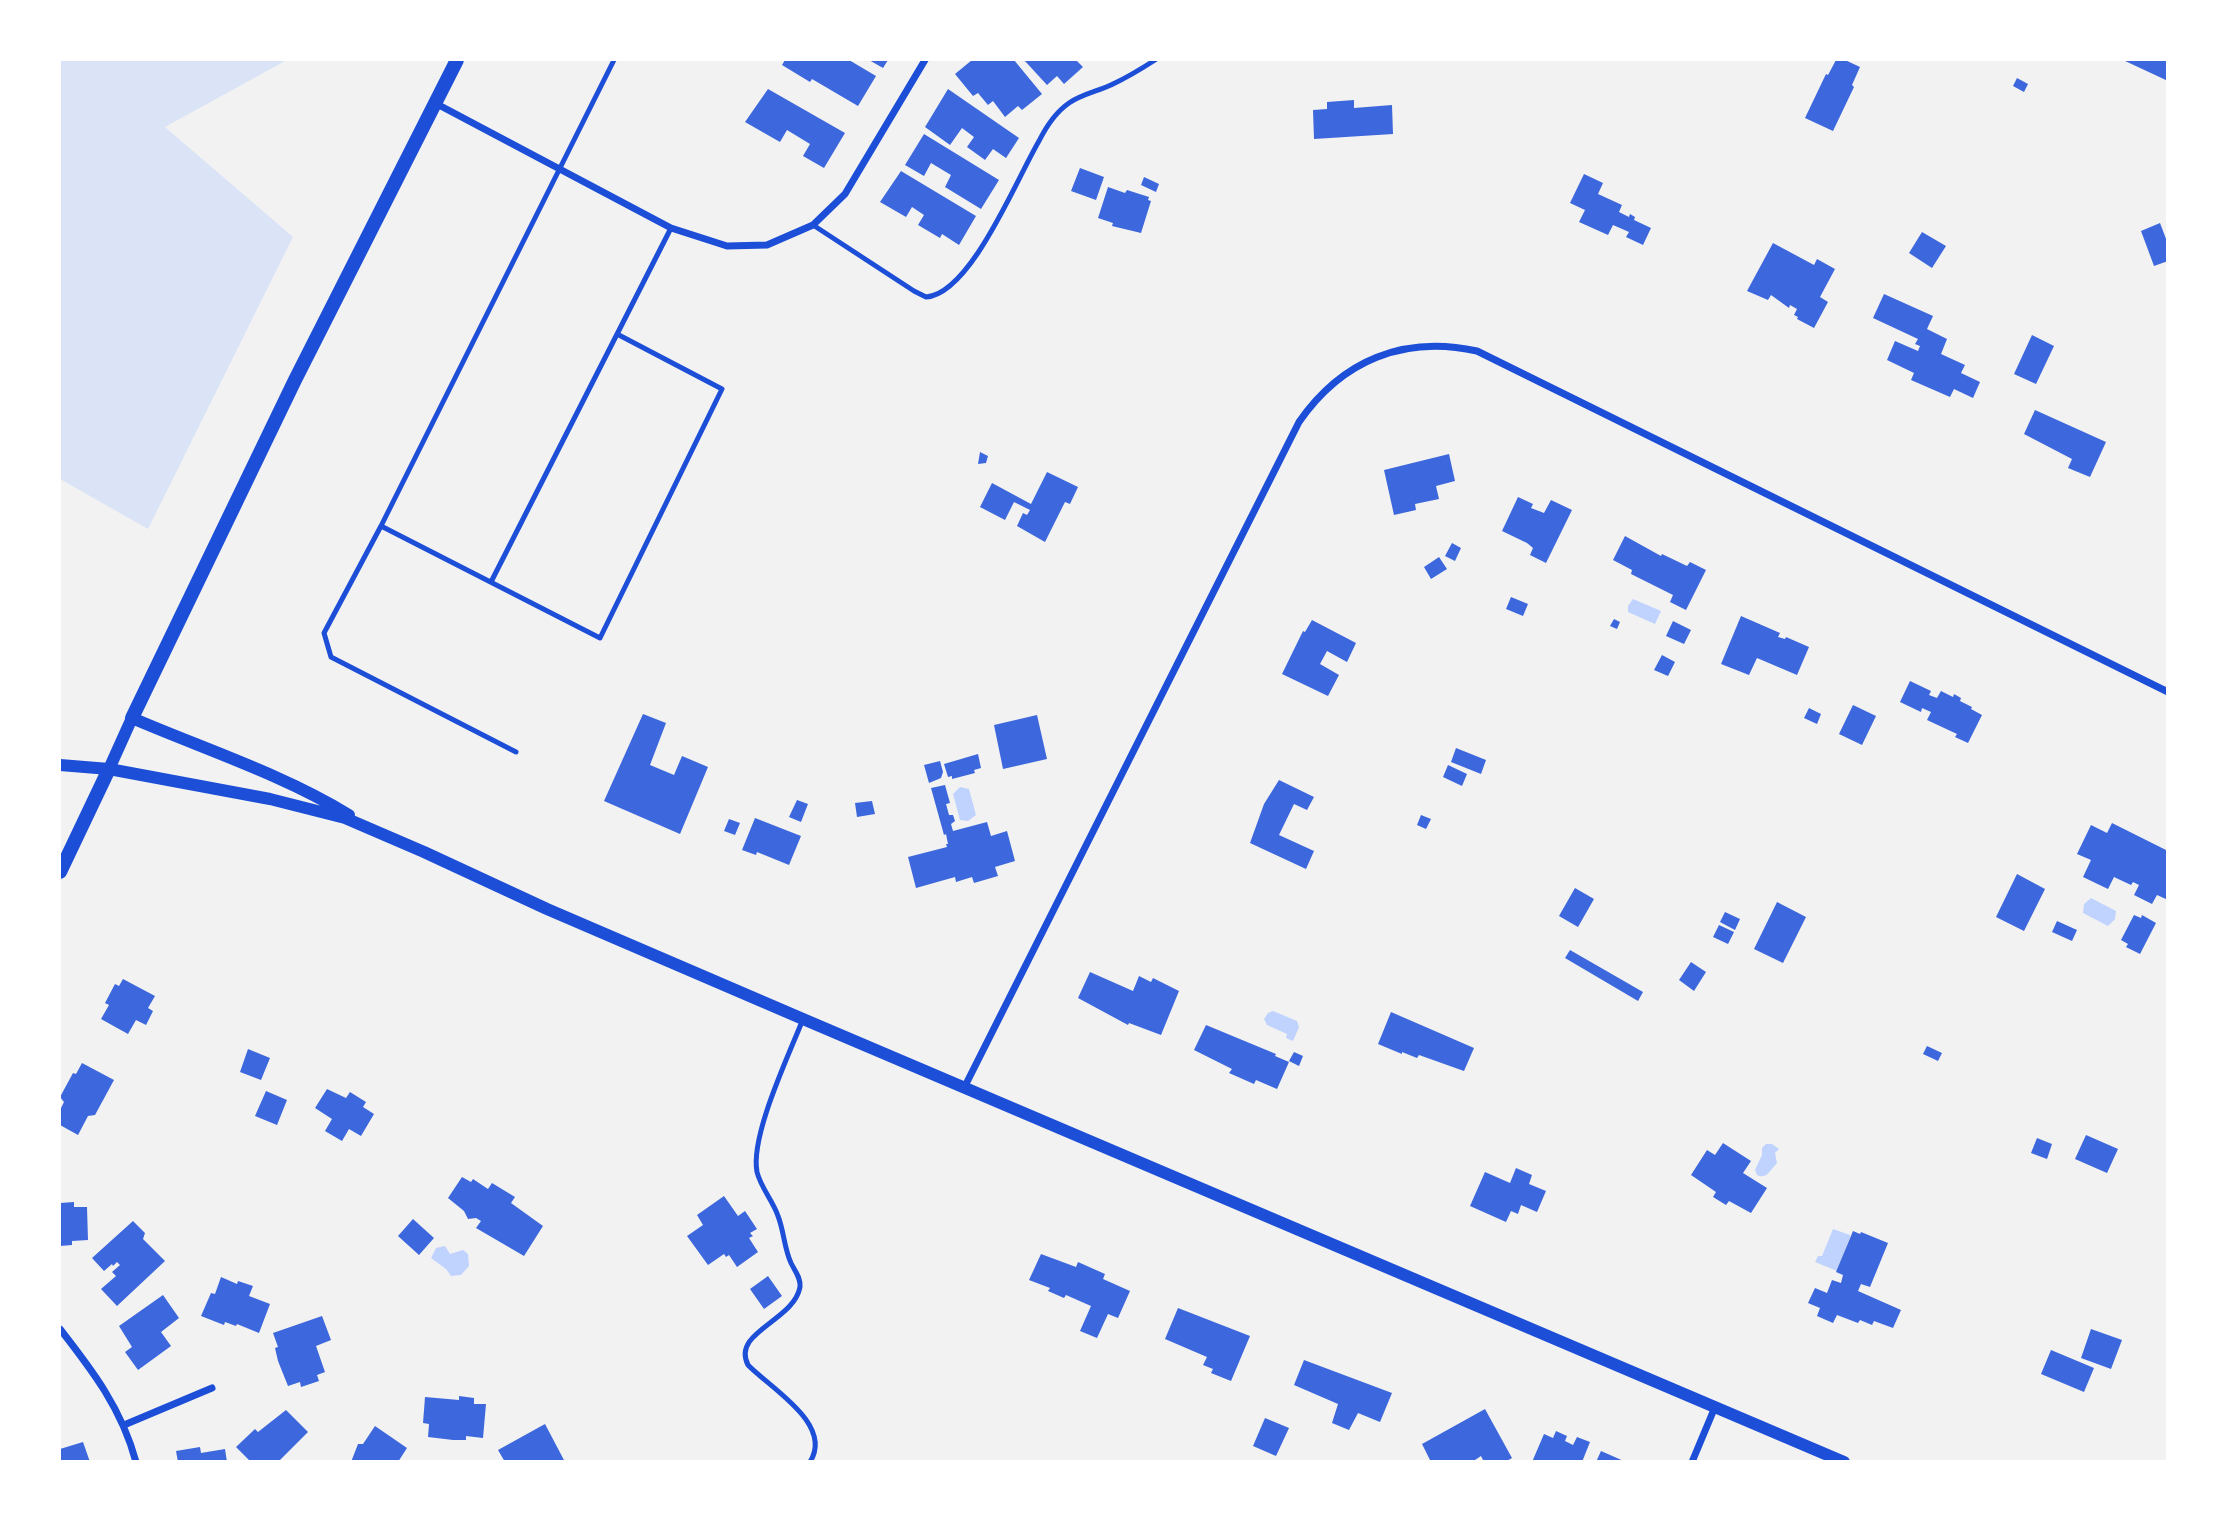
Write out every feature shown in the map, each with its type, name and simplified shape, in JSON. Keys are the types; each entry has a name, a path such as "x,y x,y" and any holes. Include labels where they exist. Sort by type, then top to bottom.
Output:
{"main road":[{"path":"131,718 301,368 457,60"},
{"path":"60,872 109,769"}],"street":[{"path":"435,103 671,228 727,246 767,245 813,225 845,194 925,60"},
{"path":"964,1088 1299,422 1318,397 1337,380 1362,364 1394,351 1443,346 1477,351 2168,692"},
{"path":"109,769 131,718 326,800 373,829"},
{"path":"60,764 109,769 271,799 345,818 547,909 803,1019 1844,1461"},
{"path":"60,1329 106,1390 124,1425 136,1461"},
{"path":"124,1425 212,1388"},
{"path":"1692,1461 1715,1406"}],"lane":[{"path":"516,752 331,657 324,633 381,526 614,60"},
{"path":"813,225 914,291 926,297 944,292 957,281 977,256 1040,138 1054,118 1067,104 1112,85 1154,60"},
{"path":"491,582 671,228"},
{"path":"381,526 600,638 722,389 617,334"},
{"path":"803,1019 770,1104 756,1158 758,1174 779,1217 785,1246 800,1285 789,1309 749,1339 744,1352 752,1369 800,1411 808,1422 816,1443 816,1450 810,1461"}],"shaded area":[{"path":"60,60 287,60 165,127 293,237 148,529 60,479"}],"water":[{"path":"1633,599 1661,611 1655,624 1628,612 1628,606"},
{"path":"960,787 969,789 976,815 968,821 960,820 953,794"},
{"path":"2091,898 2116,911 2115,919 2108,926 2083,913 2084,904"},
{"path":"1273,1011 1297,1021 1299,1027 1293,1041 1286,1038 1287,1034 1267,1025 1264,1019"},
{"path":"1766,1144 1772,1144 1779,1149 1775,1153 1777,1163 1768,1174 1760,1176 1755,1170 1762,1155 1762,1148"},
{"path":"1833,1229 1850,1235 1837,1271 1815,1262 1818,1256 1822,1256"},
{"path":"445,1246 450,1254 463,1250 468,1254 469,1266 461,1275 451,1276 431,1258 436,1248"}],"building":[{"path":"785,60 849,60 876,76 858,106 782,65"},
{"path":"869,60 888,60 883,68"},
{"path":"972,60 1014,60 1042,94 1022,110 1018,106 1005,117 993,101 988,105 978,93 973,96 955,74"},
{"path":"1024,60 1076,60 1083,67 1064,84 1057,76 1047,85"},
{"path":"1836,60 1845,60 1860,67 1852,85 1854,87 1833,131 1805,118 1826,74 1828,75"},
{"path":"2123,60 2168,60 2168,81"},
{"path":"2017,78 2028,84 2024,92 2013,86"},
{"path":"768,89 845,133 824,168 803,156 810,144 787,130 780,142 745,122"},
{"path":"948,89 1019,138 1006,158 993,149 985,160 967,147 974,137 962,128 950,145 925,127"},
{"path":"1354,100 1354,108 1392,105 1393,134 1314,139 1313,110 1327,109 1327,102"},
{"path":"924,134 999,180 981,209 945,187 951,175 931,163 924,176 905,165"},
{"path":"1080,168 1104,177 1096,200 1071,191"},
{"path":"901,171 976,216 959,245 942,234 940,238 918,225 924,215 912,207 906,217 880,202"},
{"path":"1584,174 1603,183 1598,194 1622,205 1619,212 1629,217 1630,214 1635,217 1634,220 1651,228 1643,245 1626,237 1629,232 1613,225 1608,235 1579,222 1585,210 1570,203"},
{"path":"1144,177 1159,184 1156,192 1141,185"},
{"path":"1108,187 1149,197 1148,200 1151,201 1141,233 1112,226 1113,223 1098,218"},
{"path":"2160,223 2168,244 2168,261 2154,266 2141,231"},
{"path":"1922,232 1946,246 1932,268 1909,253"},
{"path":"1773,243 1814,265 1817,259 1835,269 1820,297 1828,302 1814,328 1797,319 1794,315 1797,309 1790,305 1789,308 1771,295 1768,300 1747,291"},
{"path":"1884,294 1933,316 1927,329 1947,339 1941,354 1965,365 1961,373 1980,382 1973,398 1954,389 1950,397 1911,380 1914,373 1887,360 1895,341 1918,351 1920,346 1915,344 1918,339 1873,318"},
{"path":"2032,335 2054,346 2036,384 2014,374"},
{"path":"2035,410 2106,442 2090,477 2068,468 2072,459 2024,434"},
{"path":"980,452 988,456 986,463 978,464"},
{"path":"1449,454 1455,481 1436,486 1439,499 1415,504 1416,510 1394,515 1384,470"},
{"path":"1047,472 1078,487 1070,504 1065,502 1045,542 1017,526 1023,513 1027,515 1030,510 1014,502 1005,520 980,507 992,483 1031,504"},
{"path":"1518,497 1533,504 1531,508 1544,513 1551,500 1572,510 1546,563 1530,555 1533,548 1527,543 1502,531"},
{"path":"1625,536 1661,556 1662,554 1687,566 1690,562 1706,570 1686,610 1670,602 1673,595 1631,574 1632,570 1613,560"},
{"path":"1452,543 1461,548 1455,561 1445,556"},
{"path":"1439,557 1447,569 1431,579 1424,567"},
{"path":"1511,597 1528,604 1523,616 1506,609"},
{"path":"1741,616 1780,633 1778,637 1786,637 1809,647 1797,675 1757,658 1749,675 1721,664"},
{"path":"1614,619 1620,622 1617,629 1610,626"},
{"path":"1312,620 1356,643 1347,662 1327,651 1320,664 1339,675 1328,696 1282,674 1303,631 1305,632"},
{"path":"1673,621 1691,630 1684,644 1666,636"},
{"path":"1662,655 1675,662 1668,676 1654,670"},
{"path":"1910,681 1931,691 1929,695 1937,698 1941,691 1953,697 1954,694 1982,715 1968,743 1955,737 1957,734 1927,720 1931,712 1922,708 1921,712 1900,702"},
{"path":"1853,705 1876,716 1862,745 1839,734"},
{"path":"1809,708 1821,714 1817,724 1804,718"},
{"path":"643,714 666,723 650,765 674,775 682,756 708,767 680,834 604,801"},
{"path":"1037,715 1047,759 1003,769 994,725"},
{"path":"1456,748 1486,760 1481,774 1451,762"},
{"path":"978,754 981,768 974,770 975,773 952,779 952,776 948,777 944,764"},
{"path":"940,761 943,772 941,778 929,783 924,765"},
{"path":"1448,765 1467,774 1462,786 1443,777"},
{"path":"1279,780 1314,797 1307,810 1294,804 1279,835 1314,851 1306,869 1250,843 1264,804"},
{"path":"945,785 950,803 946,804 949,815 953,815 955,821 951,824 953,831 987,822 991,836 1007,831 1015,861 995,867 998,876 974,883 972,877 956,882 955,877 916,888 908,857 947,847 948,844 931,788"},
{"path":"797,800 808,804 801,822 789,817"},
{"path":"872,801 875,814 857,817 855,803"},
{"path":"1421,815 1431,819 1426,829 1417,825"},
{"path":"755,818 801,836 789,865 757,852 756,855 742,850"},
{"path":"729,819 740,823 735,835 724,831"},
{"path":"2112,823 2168,851 2168,900 2157,895 2152,904 2134,895 2139,885 2133,882 2131,885 2114,877 2108,889 2083,877 2091,860 2077,854 2091,825 2107,833"},
{"path":"2017,874 2045,889 2024,931 1996,917"},
{"path":"1575,888 1594,899 1578,927 1559,916"},
{"path":"1777,902 1806,917 1783,963 1754,949"},
{"path":"1725,912 1740,919 1735,930 1720,922"},
{"path":"2134,915 2141,918 2142,915 2156,923 2140,954 2126,947 2128,944 2121,940"},
{"path":"2057,921 2077,930 2072,941 2052,932"},
{"path":"1719,925 1734,932 1728,944 1713,937"},
{"path":"1570,950 1643,992 1638,1001 1565,958"},
{"path":"1691,962 1706,972 1694,991 1679,980"},
{"path":"1090,972 1133,991 1139,976 1151,982 1153,978 1179,991 1161,1035 1129,1023 1128,1025 1078,998"},
{"path":"123,979 155,996 148,1008 153,1011 146,1025 136,1020 128,1034 101,1019 109,1005 105,1003 115,984 119,986"},
{"path":"1391,1012 1474,1048 1464,1071 1419,1055 1417,1058 1402,1054 1378,1044"},
{"path":"1206,1025 1289,1062 1277,1089 1256,1080 1254,1084 1229,1073 1232,1069 1194,1050"},
{"path":"1927,1046 1942,1053 1938,1061 1923,1054"},
{"path":"248,1049 270,1058 261,1080 240,1072"},
{"path":"1294,1052 1303,1056 1299,1066 1289,1061"},
{"path":"82,1063 114,1080 95,1115 88,1116 78,1135 60,1125 60,1110 64,1102 60,1097 73,1073 76,1074"},
{"path":"327,1089 346,1098 350,1092 366,1102 363,1107 374,1114 361,1136 349,1129 342,1141 325,1131 332,1119 315,1108"},
{"path":"266,1091 287,1100 277,1125 255,1116"},
{"path":"2086,1135 2118,1149 2107,1173 2075,1159"},
{"path":"2037,1138 2052,1144 2047,1159 2031,1153"},
{"path":"1723,1143 1751,1161 1743,1173 1767,1188 1751,1213 1729,1201 1726,1205 1713,1197 1716,1192 1691,1175 1707,1150 1715,1155"},
{"path":"1516,1168 1532,1175 1529,1184 1546,1191 1537,1212 1521,1205 1518,1214 1511,1211 1506,1222 1470,1206 1485,1172 1510,1183"},
{"path":"462,1177 471,1182 473,1179 488,1189 492,1183 515,1197 511,1203 543,1226 524,1256 476,1228 481,1221 476,1218 468,1219 464,1211 448,1198"},
{"path":"724,1196 738,1216 745,1211 757,1229 750,1233 753,1236 749,1238 758,1252 737,1267 729,1255 726,1257 724,1254 708,1265 687,1236 703,1225 697,1215"},
{"path":"74,1202 74,1207 87,1207 88,1240 72,1241 72,1245 60,1246 60,1203"},
{"path":"413,1219 434,1238 419,1255 398,1236"},
{"path":"133,1221 145,1233 143,1239 165,1261 117,1306 101,1289 116,1276 112,1272 120,1265 117,1262 104,1271 92,1258"},
{"path":"1853,1231 1888,1243 1870,1287 1861,1284 1858,1291 1901,1310 1893,1328 1874,1321 1872,1325 1860,1320 1858,1323 1837,1315 1833,1323 1817,1316 1820,1308 1808,1303 1815,1288 1827,1293 1832,1280 1841,1283 1843,1275 1836,1272"},
{"path":"1041,1254 1076,1267 1078,1262 1105,1274 1103,1279 1130,1291 1118,1318 1108,1314 1097,1338 1080,1331 1091,1306 1066,1295 1064,1298 1048,1291 1050,1288 1029,1280"},
{"path":"768,1276 782,1296 764,1309 750,1289"},
{"path":"221,1277 237,1284 238,1281 253,1286 249,1296 270,1304 259,1333 237,1324 236,1326 225,1322 224,1325 201,1316 211,1293 215,1294"},
{"path":"163,1295 179,1318 161,1332 171,1346 138,1370 125,1352 132,1347 119,1326"},
{"path":"1178,1308 1250,1336 1231,1381 1211,1373 1213,1369 1203,1365 1207,1357 1165,1339"},
{"path":"322,1316 331,1340 316,1346 325,1372 317,1375 319,1381 301,1387 300,1382 288,1386 278,1361 275,1348 278,1347 273,1333"},
{"path":"2091,1329 2122,1340 2111,1369 2081,1358"},
{"path":"2051,1350 2094,1368 2084,1392 2041,1374"},
{"path":"1304,1360 1392,1393 1380,1422 1358,1413 1349,1430 1332,1423 1338,1404 1294,1385"},
{"path":"459,1396 474,1398 474,1404 486,1404 483,1438 466,1436 466,1440 453,1440 428,1437 429,1424 423,1423 425,1397 459,1400"},
{"path":"1485,1409 1512,1458 1505,1462 1484,1462 1481,1456 1472,1462 1431,1462 1422,1444"},
{"path":"286,1410 308,1432 278,1462 251,1462 236,1447 255,1429 258,1432"},
{"path":"1265,1418 1289,1428 1276,1456 1253,1446"},
{"path":"545,1424 565,1462 505,1462 498,1450"},
{"path":"375,1426 407,1448 398,1462 351,1462 358,1444 363,1444"},
{"path":"1556,1431 1567,1436 1565,1441 1573,1445 1577,1437 1590,1442 1582,1462 1532,1462 1544,1434 1553,1438"},
{"path":"83,1442 90,1462 60,1462 60,1449"},
{"path":"200,1447 201,1453 225,1449 227,1462 178,1462 176,1451"},
{"path":"1601,1451 1626,1462 1596,1462"}]}
